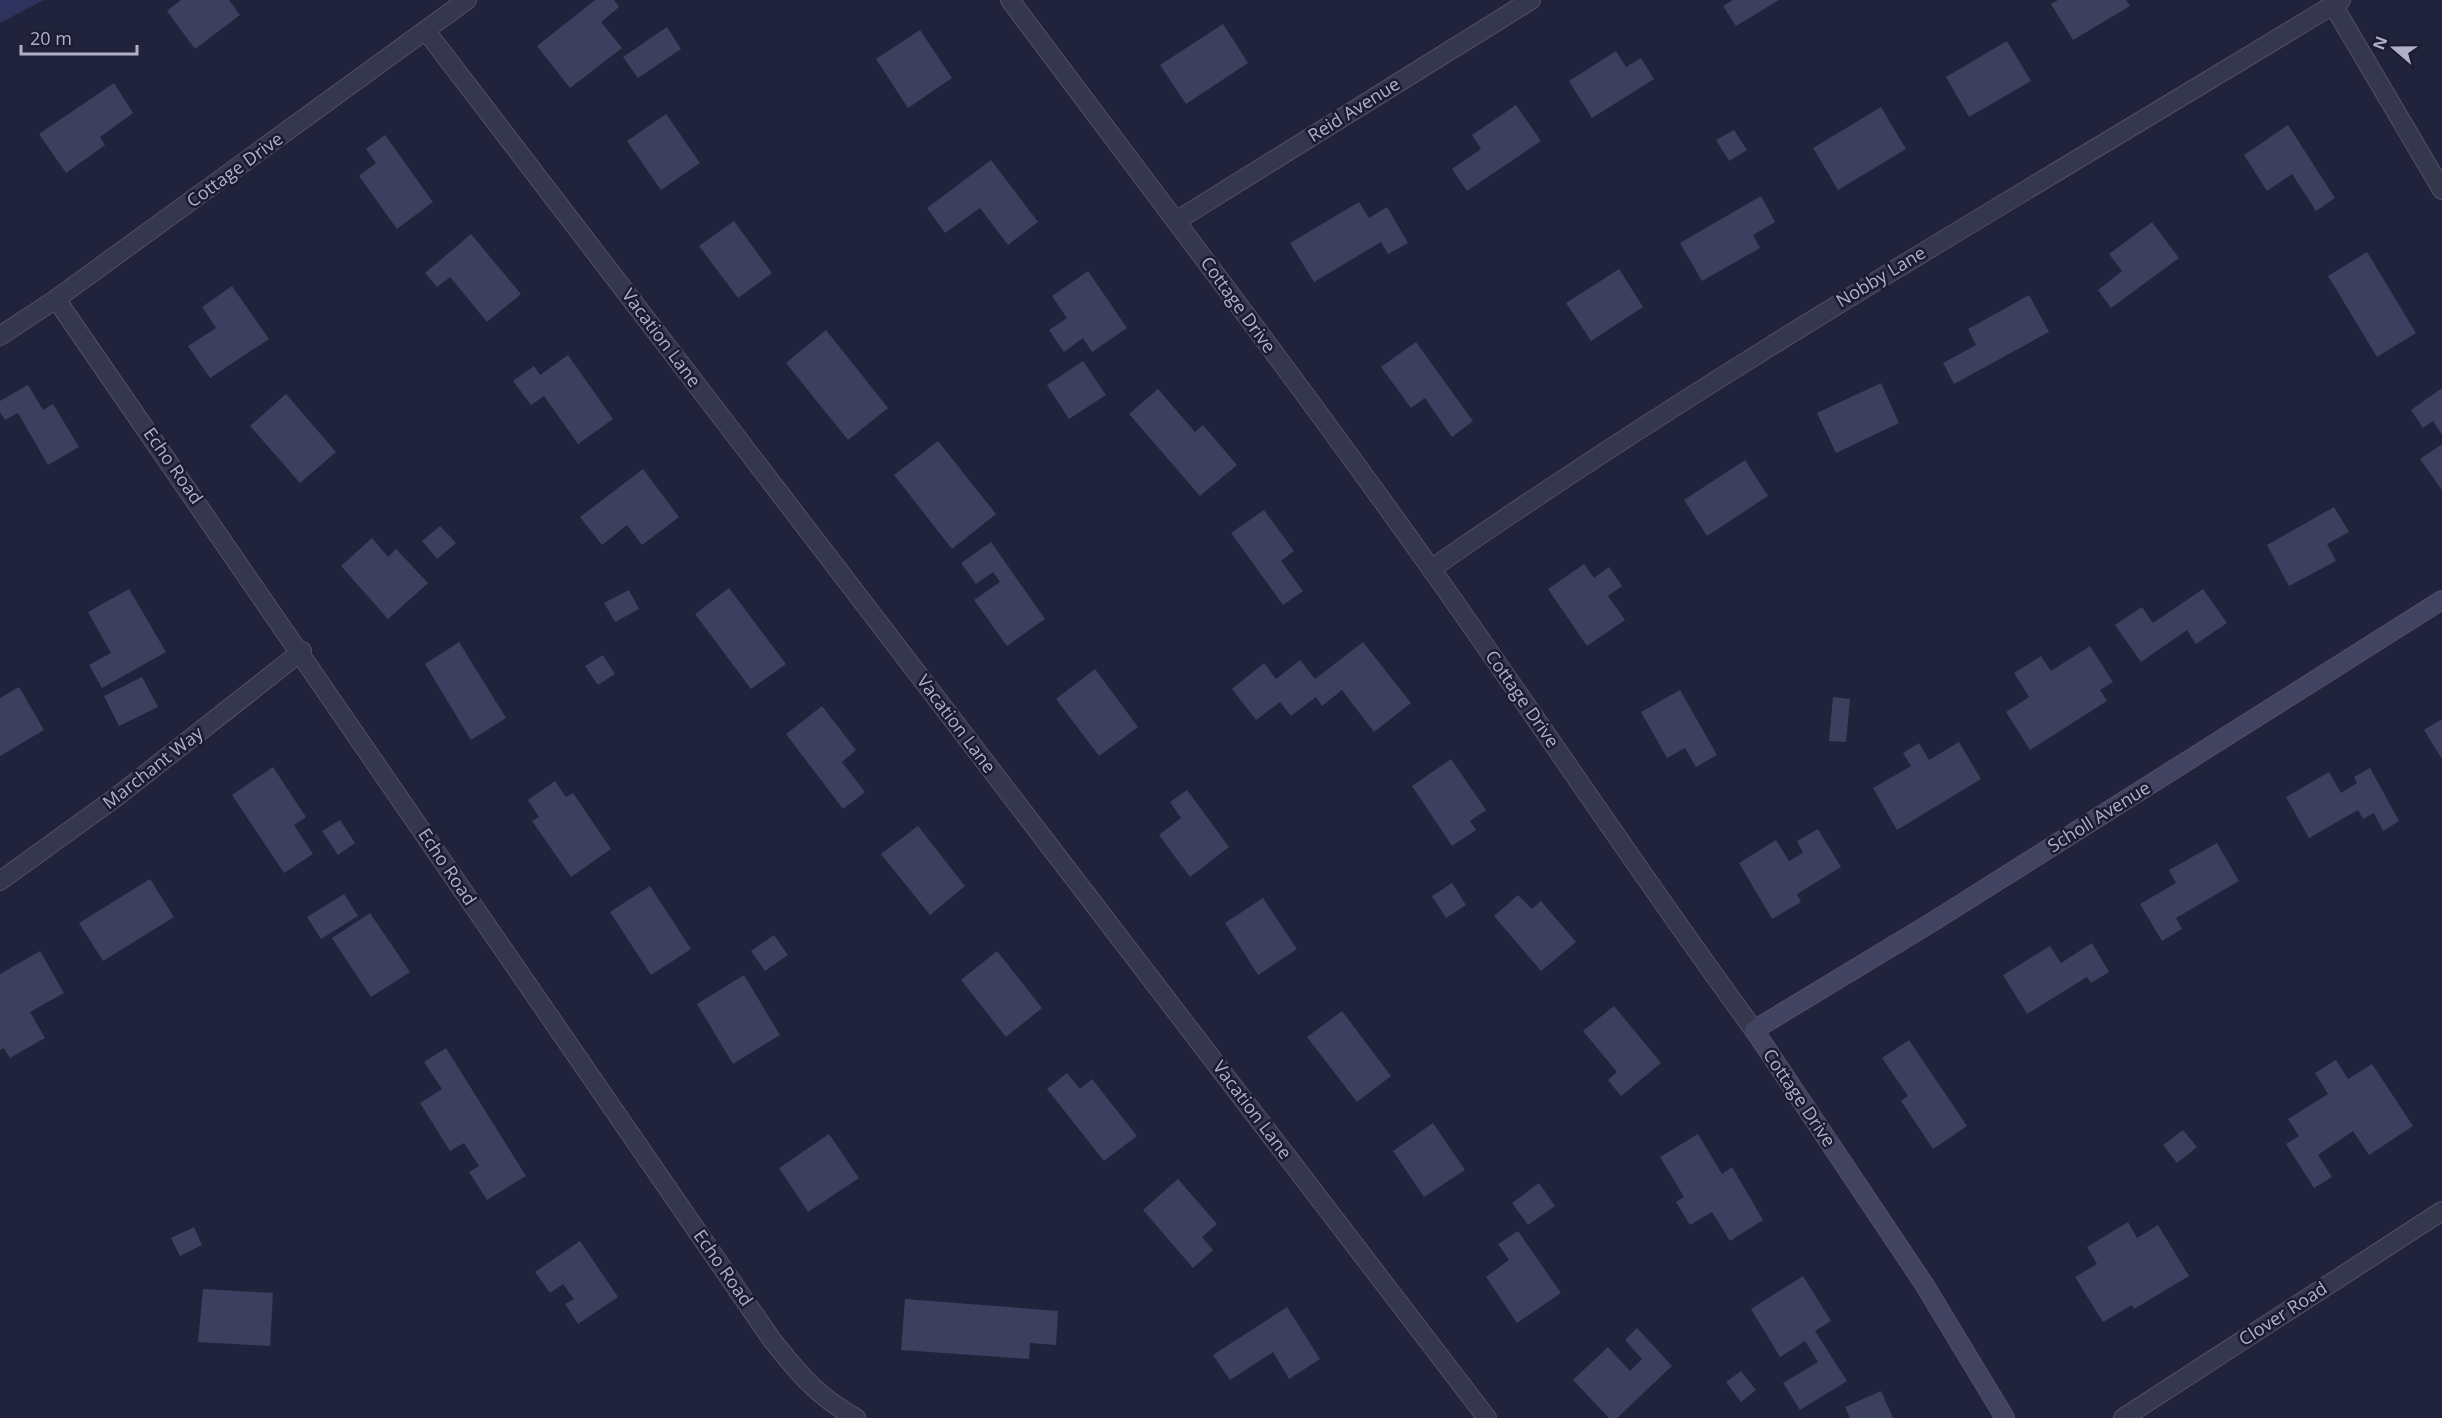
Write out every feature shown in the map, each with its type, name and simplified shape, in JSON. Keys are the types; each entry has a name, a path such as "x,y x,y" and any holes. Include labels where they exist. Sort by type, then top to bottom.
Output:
{"street":[{"name":"Cottage Drive","path":"0,336 56,299 467,0"},
{"name":"Cottage Drive","path":"1010,0 1176,221 1431,569 1694,949 1754,1030 1924,1284 2005,1418"},
{"name":"Reid Avenue","path":"1176,221 1532,0"},
{"path":"2337,2 2442,190"},
{"name":"Nobby Lane","path":"1431,569 1561,479 1799,327 2337,2"},
{"name":"Vacation Lane","path":"426,31 1487,1418"},
{"name":"Echo Road","path":"56,299 302,651 494,937 772,1340 801,1377 828,1402 856,1418"},
{"name":"Scholl Avenue","path":"1754,1030 1944,914 2442,600"},
{"name":"Marchant Way","path":"0,880 115,798 302,651"},
{"name":"Clover Road","path":"2123,1418 2442,1211"}],"water":[{"path":"0,0 44,0 0,23"}],"building":[{"path":"181,0 229,0 240,15 195,49 167,11"},
{"path":"595,0 614,0 619,7 601,22 622,48 570,88 537,46"},
{"path":"1733,0 1779,0 1736,26 1723,6"},
{"path":"2058,0 2126,0 2130,6 2073,40 2051,4"},
{"path":"1223,24 1248,63 1186,104 1160,65"},
{"path":"667,27 681,49 638,78 623,57"},
{"path":"920,30 952,78 908,108 876,59"},
{"path":"2007,41 2031,81 1969,117 1946,77"},
{"path":"1616,51 1626,67 1641,58 1654,79 1592,118 1569,81"},
{"path":"114,83 133,113 100,137 105,145 66,173 39,134"},
{"path":"1516,105 1541,141 1467,191 1452,169 1481,149 1472,135"},
{"path":"1881,107 1906,149 1838,190 1813,148"},
{"path":"666,114 700,163 661,190 627,141"},
{"path":"2288,125 2335,198 2316,211 2292,174 2267,191 2244,155"},
{"path":"1734,130 1747,150 1729,161 1716,140"},
{"path":"385,135 433,202 397,229 359,176 376,163 366,149"},
{"path":"991,160 1038,222 1008,245 980,208 945,233 927,208"},
{"path":"1761,196 1775,222 1753,235 1760,248 1702,281 1680,243"},
{"path":"1359,202 1369,218 1387,207 1408,243 1388,254 1381,242 1314,282 1290,243"},
{"path":"734,221 772,273 738,298 699,246"},
{"path":"2152,222 2179,258 2111,308 2098,290 2122,271 2109,254"},
{"path":"471,234 521,294 487,322 450,277 437,287 425,273"},
{"path":"2367,252 2416,333 2377,357 2328,276"},
{"path":"1619,269 1643,307 1591,341 1566,303"},
{"path":"1088,271 1127,328 1092,352 1083,338 1064,352 1049,330 1067,318 1052,296"},
{"path":"232,286 269,339 210,378 188,346 216,328 202,307"},
{"path":"2029,295 2049,332 1954,384 1943,363 1976,345 1968,329"},
{"path":"826,330 888,408 848,440 786,363"},
{"path":"1416,342 1473,421 1452,437 1425,398 1411,408 1381,367"},
{"path":"568,355 613,419 578,444 544,396 531,405 513,381 534,366 540,375"},
{"path":"1083,361 1106,395 1069,419 1047,385"},
{"path":"1881,383 1899,423 1836,453 1817,413"},
{"path":"28,385 43,410 53,404 79,447 48,465 18,413 5,420 0,412 0,401"},
{"path":"2442,388 2442,435 2433,421 2423,428 2411,410"},
{"path":"1158,389 1195,432 1203,425 1237,465 1200,496 1129,414"},
{"path":"286,394 336,452 300,483 250,426"},
{"path":"938,441 996,514 952,549 894,475"},
{"path":"2442,444 2442,490 2420,459"},
{"path":"1745,460 1768,496 1707,536 1684,500"},
{"path":"643,469 679,517 642,545 627,525 602,545 580,517"},
{"path":"2334,507 2349,532 2327,544 2336,561 2289,586 2267,545"},
{"path":"1264,510 1294,551 1281,561 1303,591 1283,605 1231,533"},
{"path":"440,526 456,543 437,559 422,541"},
{"path":"372,538 388,557 396,549 428,583 388,619 341,566"},
{"path":"991,542 1045,619 1007,646 974,600 1000,582 993,572 976,584 961,563"},
{"path":"1584,564 1594,578 1609,567 1622,586 1608,596 1625,620 1587,646 1548,589"},
{"path":"729,588 786,664 751,689 695,614"},
{"path":"129,589 166,652 102,688 89,665 111,653 88,612"},
{"path":"2203,589 2227,623 2196,644 2187,630 2141,662 2115,625 2142,607 2153,623"},
{"path":"629,590 639,609 615,622 604,603"},
{"path":"459,642 506,718 471,740 425,664"},
{"path":"1363,642 1411,703 1374,732 1342,690 1322,706 1316,697 1291,716 1280,702 1256,720 1232,689 1264,663 1276,679 1300,660 1315,679"},
{"path":"2090,646 2113,682 2100,690 2107,701 2030,750 2006,712 2029,697 2014,673 2041,656 2051,671"},
{"path":"603,655 615,674 598,685 585,666"},
{"path":"1095,669 1138,727 1099,756 1056,699"},
{"path":"142,677 158,707 119,726 104,696"},
{"path":"19,687 44,730 0,756 0,698"},
{"path":"1680,690 1717,755 1696,767 1685,748 1667,758 1641,712"},
{"path":"1833,697 1850,699 1846,742 1829,741"},
{"path":"822,706 856,750 842,762 865,792 843,809 786,734"},
{"path":"2442,719 2442,759 2424,730"},
{"path":"1959,742 1981,779 1897,830 1873,788 1911,766 1903,753 1919,743 1929,760"},
{"path":"1451,759 1486,810 1470,821 1476,830 1452,846 1412,786"},
{"path":"273,767 306,817 294,825 313,854 284,873 232,795"},
{"path":"2370,768 2399,821 2383,831 2374,813 2363,819 2358,810 2309,838 2286,797 2329,772 2341,793 2357,783 2354,777"},
{"path":"555,781 566,797 573,793 611,849 571,877 532,821 539,817 528,800"},
{"path":"1187,790 1229,847 1190,877 1159,835 1181,818 1170,802"},
{"path":"340,820 355,843 338,855 322,831"},
{"path":"918,826 965,886 930,915 881,854"},
{"path":"1818,829 1841,867 1797,894 1801,902 1772,919 1739,863 1776,840 1789,861 1803,853 1797,841"},
{"path":"2217,843 2239,881 2176,918 2182,929 2162,941 2140,904 2176,883 2169,870"},
{"path":"150,879 174,917 103,961 79,923"},
{"path":"1452,883 1466,905 1446,918 1432,896"},
{"path":"650,886 691,949 651,975 610,912"},
{"path":"344,894 358,916 321,939 307,917"},
{"path":"1518,895 1532,909 1541,901 1576,942 1541,971 1494,916"},
{"path":"1263,898 1297,949 1258,975 1225,923"},
{"path":"370,913 410,972 371,997 332,938"},
{"path":"774,935 788,955 765,971 751,951"},
{"path":"2092,943 2109,972 2091,983 2087,977 2027,1014 2003,975 2050,946 2061,963"},
{"path":"40,951 64,993 30,1012 45,1038 10,1058 4,1048 0,1050 0,974"},
{"path":"997,951 1042,1008 1006,1037 961,980"},
{"path":"744,975 780,1035 733,1064 697,1004"},
{"path":"1614,1006 1661,1063 1621,1096 1608,1080 1617,1072 1583,1031"},
{"path":"1342,1011 1391,1076 1357,1102 1307,1037"},
{"path":"1909,1040 1967,1126 1933,1149 1901,1101 1908,1096 1882,1058"},
{"path":"446,1048 526,1176 487,1200 469,1172 479,1166 464,1143 450,1151 420,1103 442,1089 424,1062"},
{"path":"2336,1060 2348,1079 2372,1064 2413,1126 2369,1155 2353,1131 2318,1155 2332,1177 2314,1188 2286,1144 2299,1136 2288,1119 2328,1094 2315,1073"},
{"path":"1067,1073 1080,1089 1092,1079 1137,1136 1104,1161 1047,1089"},
{"path":"1433,1123 1465,1170 1424,1197 1393,1151"},
{"path":"2183,1130 2197,1147 2177,1163 2163,1145"},
{"path":"829,1134 859,1178 808,1212 779,1168"},
{"path":"1698,1134 1722,1174 1732,1167 1763,1220 1730,1241 1712,1212 1690,1225 1676,1202 1684,1197 1660,1157"},
{"path":"1178,1179 1217,1224 1202,1237 1213,1250 1193,1268 1143,1210"},
{"path":"1539,1183 1555,1206 1528,1225 1512,1203"},
{"path":"2128,1222 2137,1238 2158,1225 2189,1276 2134,1309 2132,1305 2103,1322 2075,1277 2097,1264 2087,1247"},
{"path":"194,1227 202,1245 180,1256 171,1238"},
{"path":"1518,1231 1561,1293 1517,1323 1486,1277 1509,1260 1498,1244"},
{"path":"580,1241 618,1297 578,1324 565,1304 574,1299 563,1284 550,1293 535,1272"},
{"path":"1803,1276 1831,1321 1815,1331 1847,1381 1800,1410 1783,1383 1818,1362 1805,1341 1780,1357 1751,1309"},
{"path":"203,1289 273,1293 270,1346 198,1342"},
{"path":"905,1299 1058,1311 1056,1345 1030,1343 1029,1359 901,1350"},
{"path":"1287,1307 1320,1359 1289,1379 1273,1352 1230,1380 1213,1355"},
{"path":"1637,1328 1672,1366 1617,1418 1609,1418 1573,1380 1608,1347 1630,1371 1642,1359 1625,1340"},
{"path":"1741,1371 1756,1390 1741,1402 1726,1382"},
{"path":"1881,1391 1893,1418 1850,1418 1845,1407"}]}
